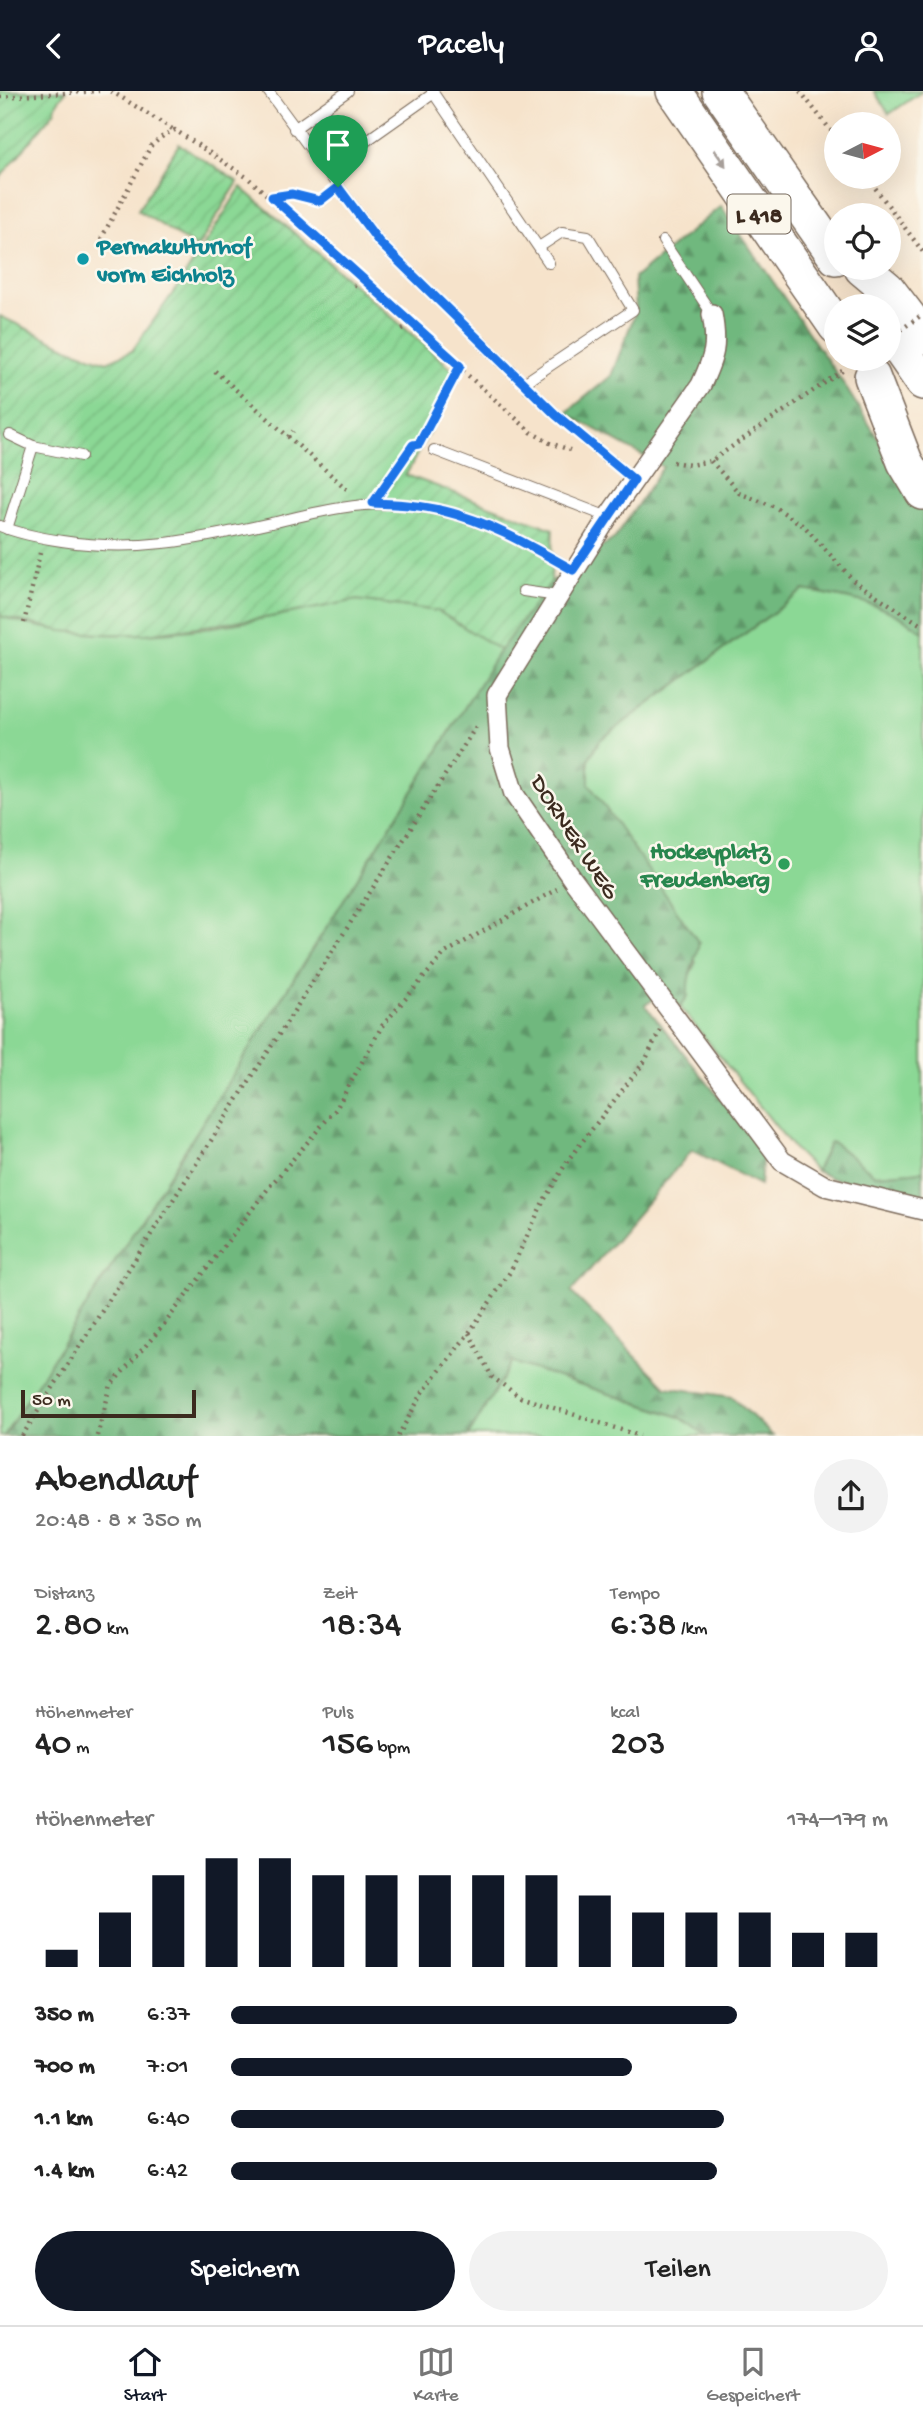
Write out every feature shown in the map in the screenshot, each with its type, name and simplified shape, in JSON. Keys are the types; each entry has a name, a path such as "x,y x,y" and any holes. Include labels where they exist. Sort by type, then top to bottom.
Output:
{"highway":[{"name":"L 418","path":"674,91 824,309"},
{"name":"L 418","path":"720,91 824,237"},
{"path":"876,280 887,289 923,336"},
{"path":"901,352 923,382"},
{"path":"862,371 905,462 923,492"},
{"path":"863,371 923,451"}],"street":[{"path":"496,695 608,517 701,385 712,361 716,336 712,314"},
{"name":"DORNER WEG","path":"496,695 500,748 514,794 573,880 782,1161 825,1186 923,1210"}],"lane":[{"path":"268,91 379,242 524,383 599,453 634,480"},
{"path":"294,129 348,91"},
{"path":"325,170 433,92 550,263"},
{"path":"524,383 634,310 588,236 562,232 539,247"},
{"path":"663,241 712,314"},
{"path":"10,435 33,446 81,456"},
{"path":"33,446 4,527 44,539 119,547 167,544 368,504 408,505 442,510 469,518 510,535 573,570"},
{"path":"434,450 608,517"},
{"path":"523,591 558,596"}],"path":[{"path":"0,97 99,91"},
{"path":"111,91 248,178 272,197 531,432 572,451 599,453"},
{"path":"800,91 824,122"},
{"path":"100,239 150,146 175,130"},
{"path":"272,197 292,194 320,201 338,187"},
{"path":"876,189 923,252"},
{"path":"901,328 923,314"},
{"path":"217,370 225,381 308,458 368,504 413,445 419,444 460,366"},
{"path":"651,457 690,465 711,461 820,386 852,371"},
{"path":"288,437 293,431"},
{"path":"711,461 739,493 775,507 805,527 854,581 923,626"},
{"path":"24,623 37,579 44,539"},
{"path":"22,1436 496,695"},
{"path":"97,1436 111,1385 162,1327 270,1186 336,1109 382,1026 445,953 573,880"},
{"path":"398,1436 423,1392 469,1333 510,1272 543,1202 568,1160 645,1061 669,1010"},
{"path":"469,1333 492,1377 520,1397 640,1436"}],"green space":[{"path":"0,91 66,91 54,112 0,178"},
{"path":"874,91 923,91 892,112 888,112"},
{"path":"179,144 238,182 197,248 138,210"},
{"path":"241,187 459,375 406,475 553,529 551,582 500,650 438,611 357,600 270,617 146,634 62,631 0,616 0,316 70,349 107,362 132,351 180,283"},
{"path":"721,206 824,355 824,371 835,371 923,509 923,632 881,608 852,599 804,590 600,740 589,758 589,784 699,943 690,976 688,996 680,1007 665,992 645,1005 763,1152 760,1185 692,1150 571,1292 666,1387 732,1397 773,1436 706,1436 680,1417 512,1362 468,1436 4,1436 500,650 551,582 615,538 663,467 566,413 611,376 636,311 634,278"},
{"name":"Hockeyplatz Freudenberg","path":"804,590 867,603 895,614 923,632 923,1171 875,1175 830,1143 816,1171 795,1150 680,1007 688,996 687,980 696,962 589,784 589,758 600,740"},
{"path":"357,600 438,611 500,650 4,1436 0,1436 0,616 44,628 133,634 224,625"},
{"path":"830,1142 875,1175 923,1171 923,1199 831,1178 816,1171"},
{"path":"512,1362 680,1417 706,1436 468,1436"}],"place":[{"name":"Permakulturhof vorm Eichholz","path":"83,259"},
{"name":"Hockeyplatz Freudenberg","path":"784,864"}],"route":[{"path":"338,187 379,242 556,415 634,480 573,570 510,535 469,518 442,510 373,503 413,445 419,444 460,366 272,197 292,194 320,201 338,187"}]}
